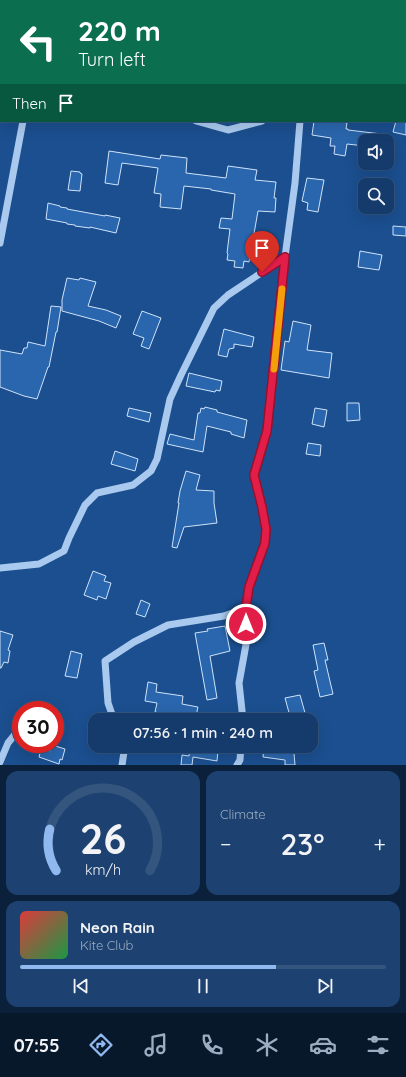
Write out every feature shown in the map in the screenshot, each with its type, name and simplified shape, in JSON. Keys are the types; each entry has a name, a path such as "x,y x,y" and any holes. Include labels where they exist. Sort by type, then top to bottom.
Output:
{"street":[{"path":"0,243 23,122"},
{"path":"200,122 228,130 258,122"},
{"path":"242,713 239,683 247,639 246,608 249,587 265,543 266,529 254,475 267,431 285,257 295,183 300,122"},
{"path":"0,568 39,564 64,551 85,505 97,493 133,485 151,471 157,459 170,399 214,308 228,295 285,257"},
{"path":"112,713 108,703 105,661 134,642 168,625 224,616 246,608"},
{"path":"0,762 8,743 12,738"},
{"path":"122,765 124,753"},
{"path":"237,765 240,760 240,753"}],"building":[{"path":"314,122 342,122 347,123 346,129 348,130 382,134 358,134 358,145 347,144 345,156 334,154 335,146 330,146 331,138 312,135"},
{"path":"396,122 406,122 406,135 393,132"},
{"path":"109,151 160,159 161,155 187,158 186,173 226,178 228,166 257,170 255,180 276,182 274,198 276,198 275,212 258,211 249,262 244,261 243,268 234,267 235,261 227,260 230,229 219,228 221,218 232,219 235,194 211,189 184,186 181,209 160,207 161,194 154,193 158,168 122,163 118,185 105,183"},
{"path":"71,171 80,172 82,174 80,191 68,190"},
{"path":"307,178 324,180 318,212 307,210 308,203 302,201"},
{"path":"48,203 67,209 120,218 116,233 46,219"},
{"path":"393,226 406,227 406,236 393,235"},
{"path":"360,251 382,255 379,270 358,267"},
{"path":"67,278 79,280 80,278 96,282 88,306 106,310 121,316 116,328 99,321 62,311 62,300"},
{"path":"51,306 61,307 49,367 37,399 0,387 0,350 22,354 24,348 27,348 28,342 45,346"},
{"path":"142,311 161,318 149,349 141,346 144,338 133,334"},
{"path":"293,321 311,325 307,350 332,353 329,378 281,370 285,341 289,342"},
{"path":"224,329 254,337 252,347 234,344 234,348 229,349 227,357 218,355"},
{"path":"189,373 222,381 220,391 216,390 215,392 186,386"},
{"path":"347,403 359,403 360,420 347,421"},
{"path":"205,407 217,410 217,412 247,420 244,438 231,434 231,432 207,426 203,452 167,444 170,434 194,440 198,413 200,413 201,408 204,409"},
{"path":"129,408 151,413 149,422 127,416"},
{"path":"315,408 327,410 324,427 312,424"},
{"path":"308,443 321,445 320,456 306,454"},
{"path":"115,451 138,459 135,471 111,464"},
{"path":"186,471 200,475 196,490 214,491 217,523 184,527 177,548 172,547 180,491"},
{"path":"93,571 106,576 104,581 111,583 106,599 98,596 97,600 84,595"},
{"path":"141,600 150,604 145,617 136,614"},
{"path":"225,626 230,651 210,656 217,698 207,700 195,633"},
{"path":"0,631 13,635 8,650 10,651 8,663 4,662 1,668 0,668"},
{"path":"324,643 328,660 325,660 333,694 320,697 314,671 318,670 313,645"},
{"path":"71,651 82,654 77,678 65,676"},
{"path":"148,682 157,684 156,692 183,696 182,704 198,707 197,713 160,713 155,712 157,703 145,701"},
{"path":"300,695 305,713 289,713 285,698"},
{"path":"40,753 64,753 59,764 39,757"},
{"path":"189,753 218,753 217,761 193,757 192,765 181,765 182,755 189,756"},
{"path":"263,753 294,753 295,765 285,765 285,760 263,757"}],"slow traffic":[{"path":"274,369 282,289"}],"route":[{"path":"246,624 246,608 249,587 265,543 266,529 254,475 267,431 285,257 262,272"}]}
